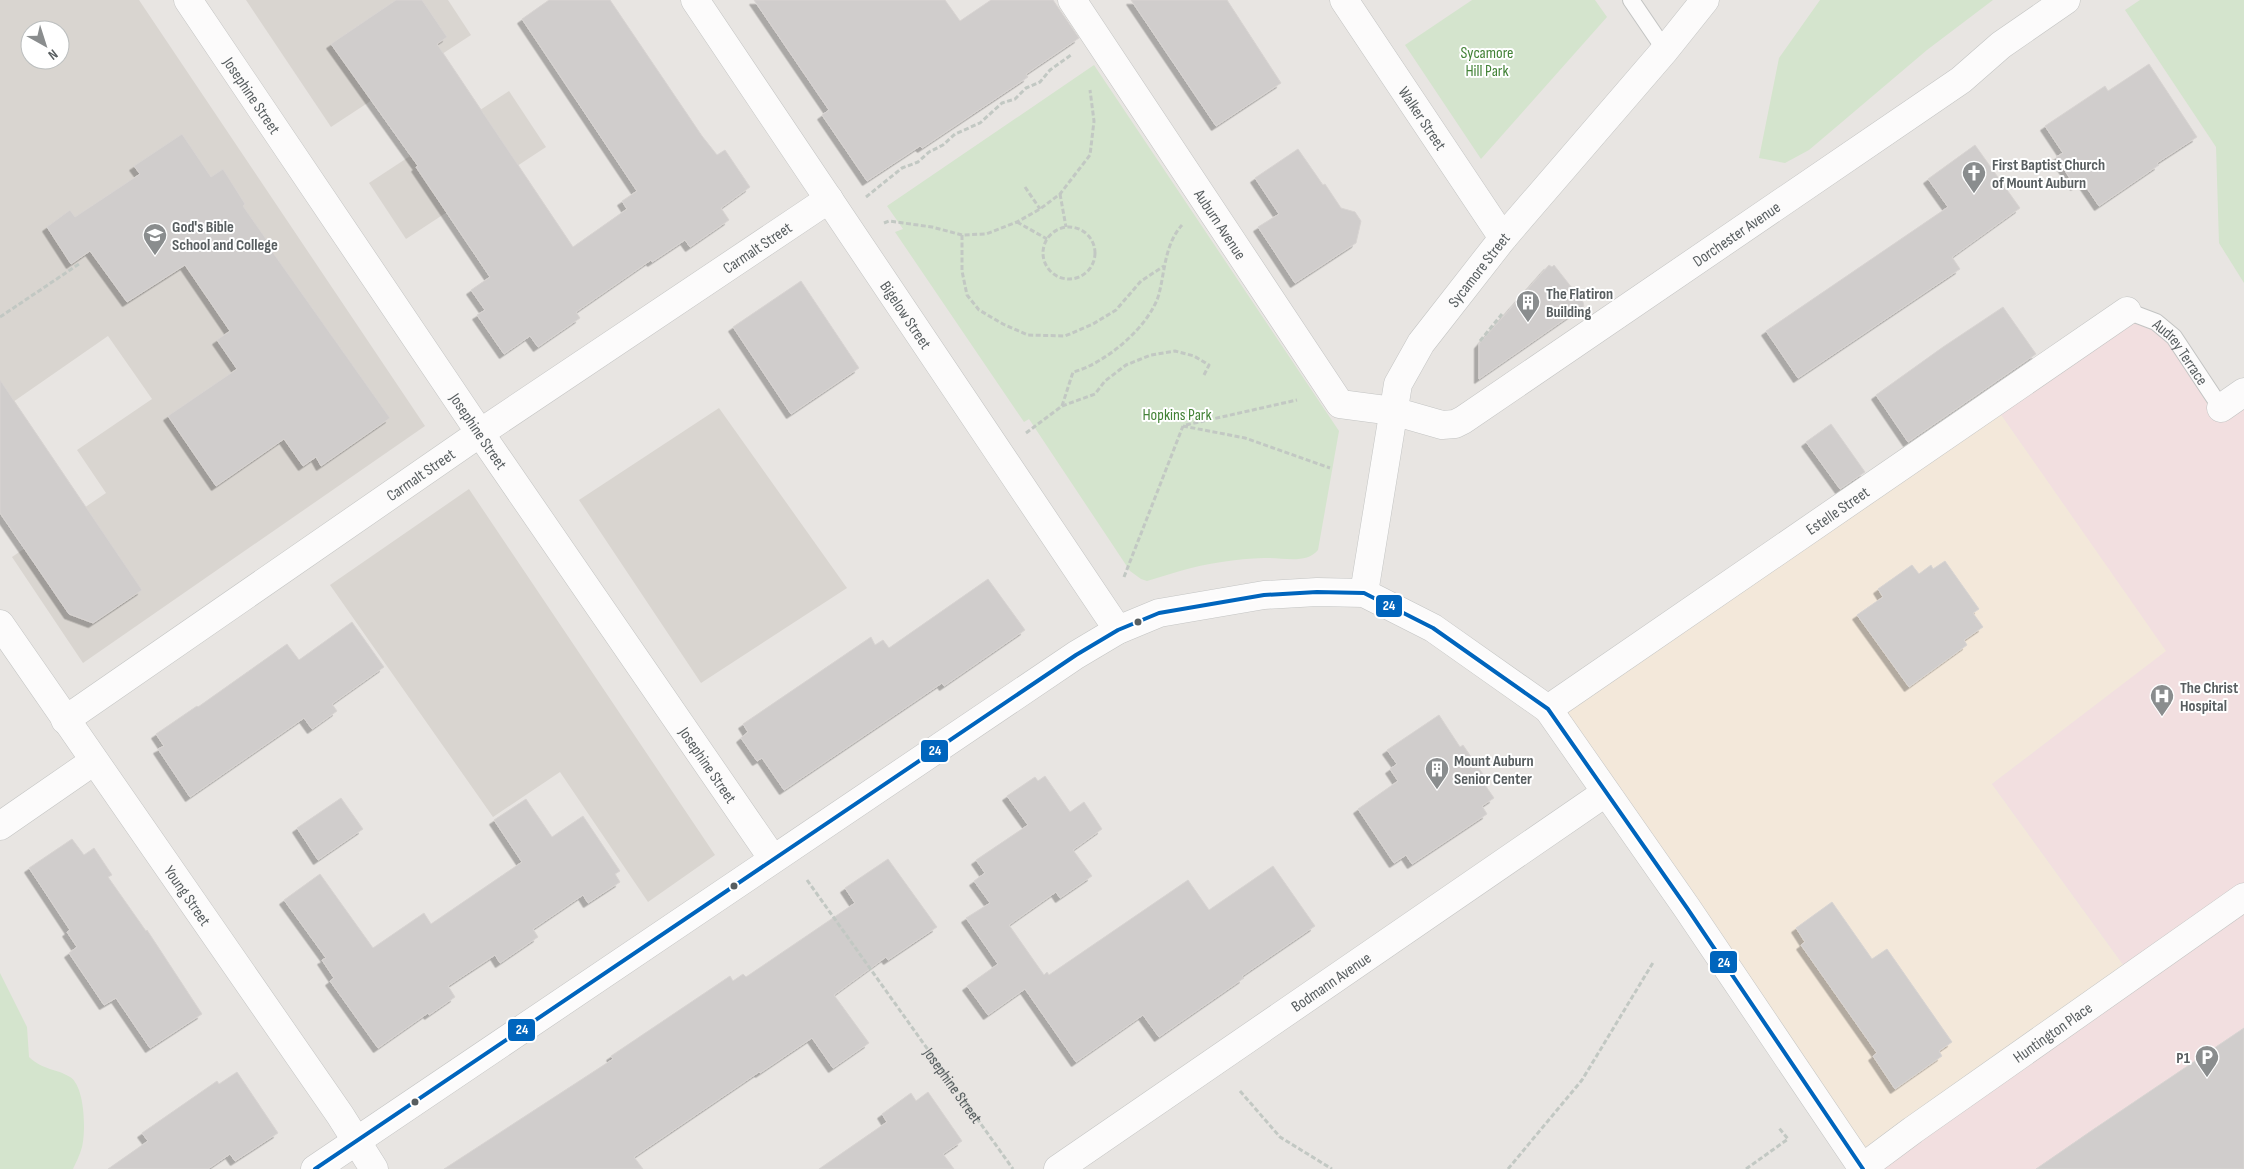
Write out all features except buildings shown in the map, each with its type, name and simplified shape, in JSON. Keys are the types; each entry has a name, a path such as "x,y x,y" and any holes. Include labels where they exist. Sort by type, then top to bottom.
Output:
{"street":[{"name":"Josephine Street","path":"188,0 480,433 773,859"},
{"name":"Bigelow Street","path":"695,0 1118,630"},
{"name":"Auburn Avenue","path":"1072,0 1340,404 1394,411"},
{"name":"Walker Street","path":"1344,0 1503,238"},
{"name":"Sycamore Street","path":"1364,593 1398,384 1421,342 1503,238 1665,50 1705,0"},
{"name":"Dorchester Avenue","path":"1394,411 1442,425 1455,424 1463,420 1961,80 2002,45 2066,0"},
{"name":"Carmalt Street","path":"65,720 480,433 829,199"},
{"name":"Estelle Street","path":"1548,709 2127,311"},
{"path":"2221,408 2244,392"},
{"path":"315,1169 1068,660 1118,630 1159,614 1264,595 1308,592 1364,593 1434,628 1548,709 1687,908 1862,1169"},
{"name":"Young Street","path":"0,624 357,1141 374,1169"},
{"path":"0,826 94,761"},
{"name":"Bodmann Avenue","path":"1058,1169 1605,793"},
{"name":"Huntington Place","path":"1862,1169 1913,1130 2244,898"}],"lane":[{"path":"1632,0 1665,50"},
{"name":"Audrey Terrace","path":"2127,311 2156,322 2174,337 2221,408"}],"path":[{"path":"865,198 902,168 918,162 929,152 943,145 955,134 980,123 1002,103 1015,99 1026,88 1040,82 1050,70 1079,50"},
{"path":"883,225 889,221 932,227 962,235 986,234 1017,222 1040,209 1060,194 1090,155 1094,122 1089,86"},
{"path":"1025,187 1040,209"},
{"path":"1060,194 1066,227"},
{"path":"1062,406 1073,372 1105,356 1133,334 1148,317 1158,296 1173,236 1185,221"},
{"path":"1017,222 1047,239"},
{"path":"1066,227 1084,230 1094,242 1095,261 1086,274 1070,280 1053,274 1045,264 1043,250 1047,239 1054,231 1066,227"},
{"path":"962,235 962,271 967,295 979,310 1003,324 1028,335 1065,336 1093,324 1116,310 1141,281 1164,266"},
{"path":"0,317 79,264"},
{"path":"1480,341 1502,314"},
{"path":"1024,435 1062,406 1095,394 1105,381 1126,365 1151,355 1175,351 1194,356 1210,365 1204,375"},
{"path":"1183,426 1302,399"},
{"path":"1183,426 1245,438 1330,468"},
{"path":"1124,577 1183,426"},
{"name":"Josephine Street","path":"807,880 1013,1169"},
{"path":"1508,1169 1582,1080 1654,961"},
{"path":"1240,1091 1280,1137 1332,1169"},
{"path":"1746,1169 1788,1139 1779,1128"}],"shaded area":[{"name":"God's Bible School and College","path":"0,0 139,0 425,426 83,663 12,557 106,493 77,450 152,399 108,336 0,411"},
{"path":"246,0 448,0 471,35 331,127"},
{"path":"509,91 546,147 406,239 369,183"},
{"name":"The Christ Hospital","path":"2127,311 2156,322 2221,407 2244,392 2244,1169 1863,1169 2132,977 1992,784 2166,651 1993,403"},
{"path":"1993,403 2167,651 1992,784 2132,977 1862,1168 1548,709"},
{"path":"719,408 847,588 701,683 579,500"},
{"path":"469,489 715,855 648,902 560,772 493,817 330,585"}],"green space":[{"name":"Sycamore Hill Park","path":"1472,0 1595,0 1607,17 1481,159 1405,45"},
{"path":"1820,0 1993,0 1927,50 1809,150 1785,163 1759,158 1779,58"},
{"path":"2140,0 2244,0 2244,283 2219,243 2216,147 2125,10"},
{"name":"Hopkins Park","path":"1094,65 1339,431 1318,550 1313,555 1300,559 1271,558 1222,562 1190,568 1147,581 1130,571 1029,419 1024,422 895,232 903,229 887,206"},
{"path":"0,973 27,1027 29,1057 40,1065 70,1077 79,1089 83,1109 84,1131 81,1150 73,1169 0,1169"}],"transit line":[{"name":"24","path":"315,1169 1076,655 1118,630 1159,613 1264,595 1317,592 1364,593 1433,628 1548,709 1687,908 1863,1169"}],"place":[{"name":"First Baptist Church of Mount Auburn","path":"1974,194"},
{"name":"God's Bible School and College","path":"155,256"},
{"name":"The Flatiron Building","path":"1528,323"},
{"name":"The Christ Hospital","path":"2162,717"},
{"name":"Mount Auburn Senior Center","path":"1437,790"},
{"name":"P1","path":"2207,1078"}]}
